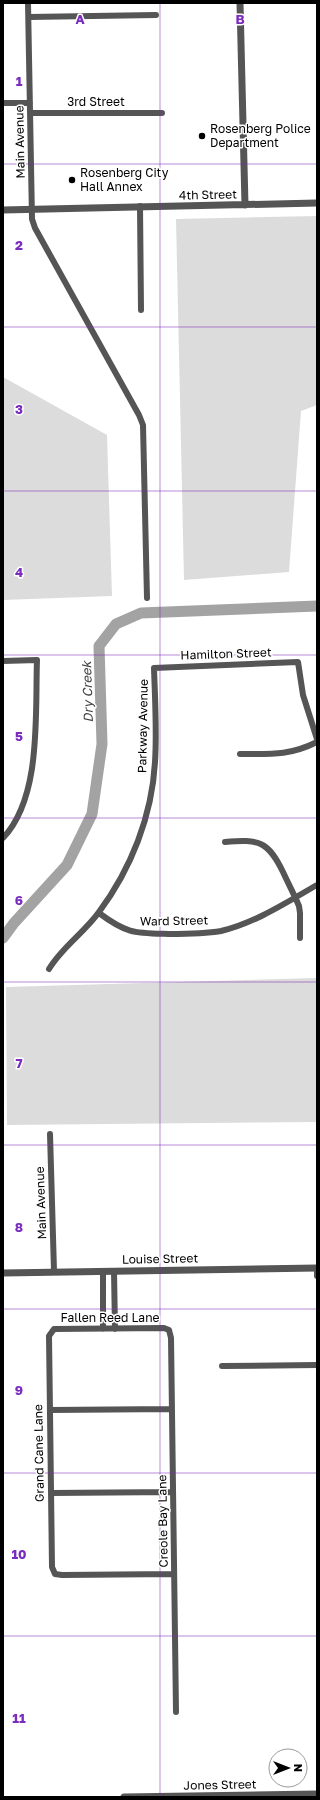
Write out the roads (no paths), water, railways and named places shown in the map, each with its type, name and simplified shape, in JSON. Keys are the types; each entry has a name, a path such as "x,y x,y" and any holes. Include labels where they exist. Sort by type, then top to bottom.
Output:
{"street":[{"name":"Main Avenue","path":"28,3 32,219 35,228 139,415 143,425 146,598"},
{"path":"240,3 244,205"},
{"path":"29,17 156,16"},
{"path":"3,103 30,103"},
{"name":"3rd Street","path":"30,113 162,113"},
{"name":"4th Street","path":"3,210 317,203"},
{"path":"140,206 141,310"},
{"path":"3,660 37,660 34,744 31,778 20,811 3,838"},
{"name":"Hamilton Street","path":"154,668 298,662 303,695 317,741"},
{"name":"Parkway Avenue","path":"49,969 56,957 98,913 116,886 134,850 144,822 152,788 155,762 154,668"},
{"path":"240,754 288,754 302,750 317,741"},
{"path":"225,842 252,842 268,848 275,855 295,897 300,913 300,938"},
{"name":"Ward Street","path":"98,913 123,929 136,933 193,933 221,931 257,918 317,885"},
{"name":"Main Avenue","path":"50,1134 54,1271"},
{"path":"317,1268 317,1276"},
{"name":"Louise Street","path":"3,1272 317,1268"},
{"path":"103,1271 103,1329"},
{"path":"114,1271 115,1329"},
{"name":"Fallen Reed Lane","path":"51,1332 54,1329 164,1328 169,1330"},
{"name":"Creole Bay Lane","path":"169,1330 171,1338 176,1712"},
{"name":"Grand Cane Lane","path":"51,1332 49,1336 52,1567 55,1574 174,1574"},
{"path":"222,1366 317,1365"},
{"path":"50,1410 172,1409"},
{"path":"51,1493 173,1492"},
{"name":"Jones Street","path":"124,1797 317,1794"}],"waterway":[{"name":"Dry Creek","path":"3,938 14,923 67,865 92,814 102,744 99,646 116,624 141,613 317,606"}],"place":[{"name":"Rosenberg Police Department","path":"202,136"},
{"name":"Rosenberg City Hall Annex","path":"72,180"}]}
